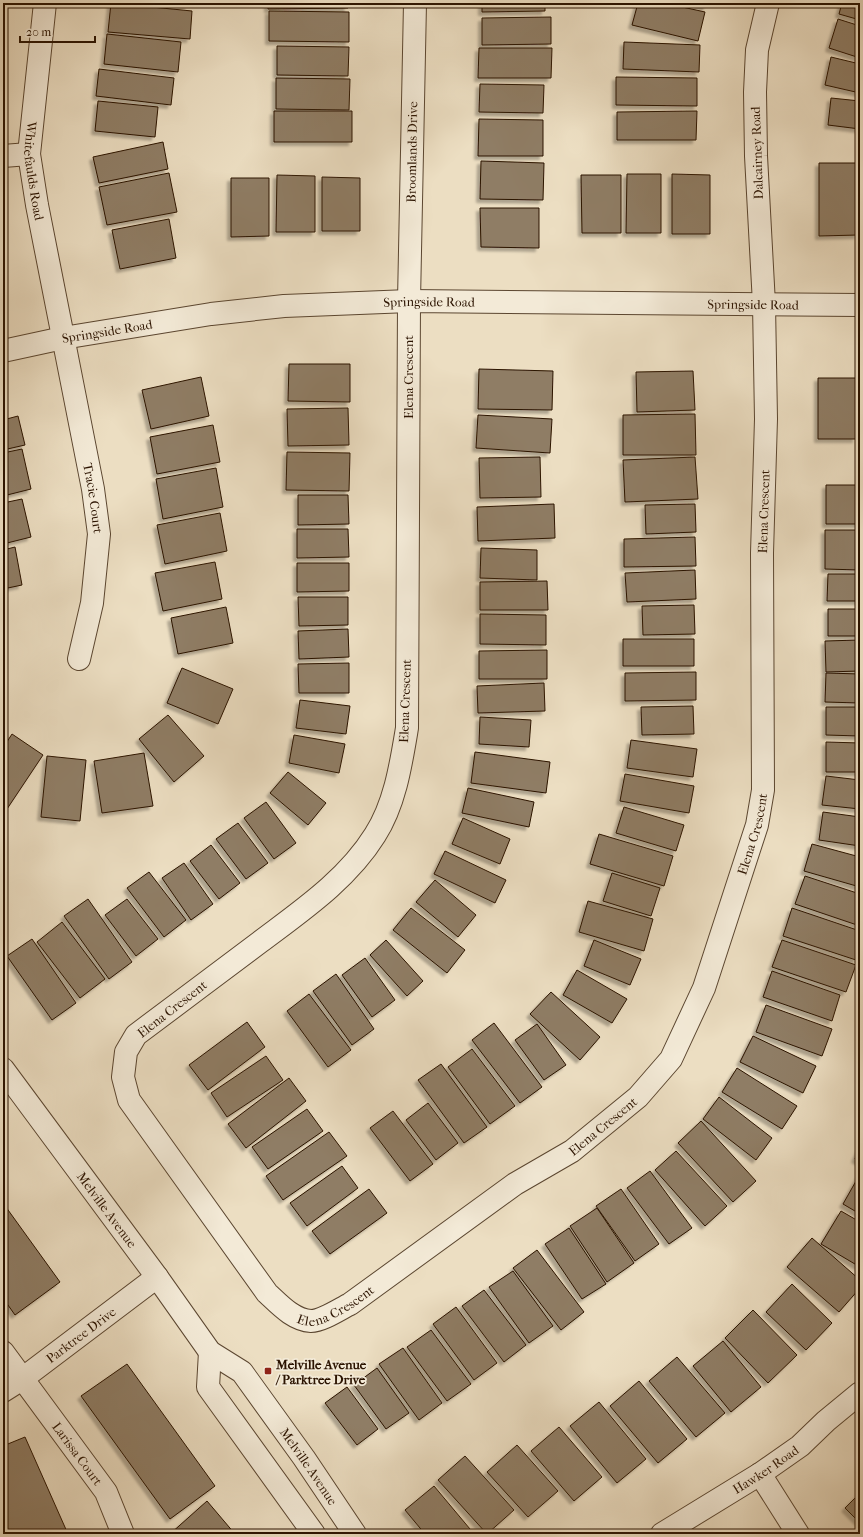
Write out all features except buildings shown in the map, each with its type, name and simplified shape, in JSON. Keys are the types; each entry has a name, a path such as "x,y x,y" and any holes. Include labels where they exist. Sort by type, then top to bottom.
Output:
{"street":[{"name":"Whitefaulds Road","path":"45,3 30,154 37,205 63,338"},
{"name":"Broomlands Drive","path":"409,301 415,3"},
{"name":"Dalcairney Road","path":"764,304 756,156 755,92 757,50 768,3"},
{"path":"3,156 30,154"},
{"name":"Springside Road","path":"3,350 63,338 211,314 284,306 409,301 860,305"},
{"name":"Elena Crescent","path":"409,301 406,728 400,766 389,805 375,835 351,866 316,898 136,1035 126,1052 122,1076 129,1100 267,1293 296,1317 311,1321 326,1316 350,1304 515,1184 572,1150 638,1097 671,1059 704,988 757,825 763,790 762,553 766,419 764,304"},
{"name":"Tracie Court","path":"63,338 93,489 98,534 92,603 79,659"},
{"name":"Melville Avenue","path":"3,1069 157,1277 210,1352 242,1372 304,1458 355,1534"},
{"name":"Parktree Drive","path":"3,1390 22,1379 157,1277"},
{"name":"Larissa Court","path":"3,1352 106,1492 123,1534"},
{"path":"210,1352 208,1387 314,1534"},
{"name":"Hawker Road","path":"662,1534 760,1474 800,1446 826,1421 860,1393"},
{"path":"760,1474 798,1534"}],"place":[{"name":"Melville Avenue / Parktree Drive","path":"268,1371"}]}
